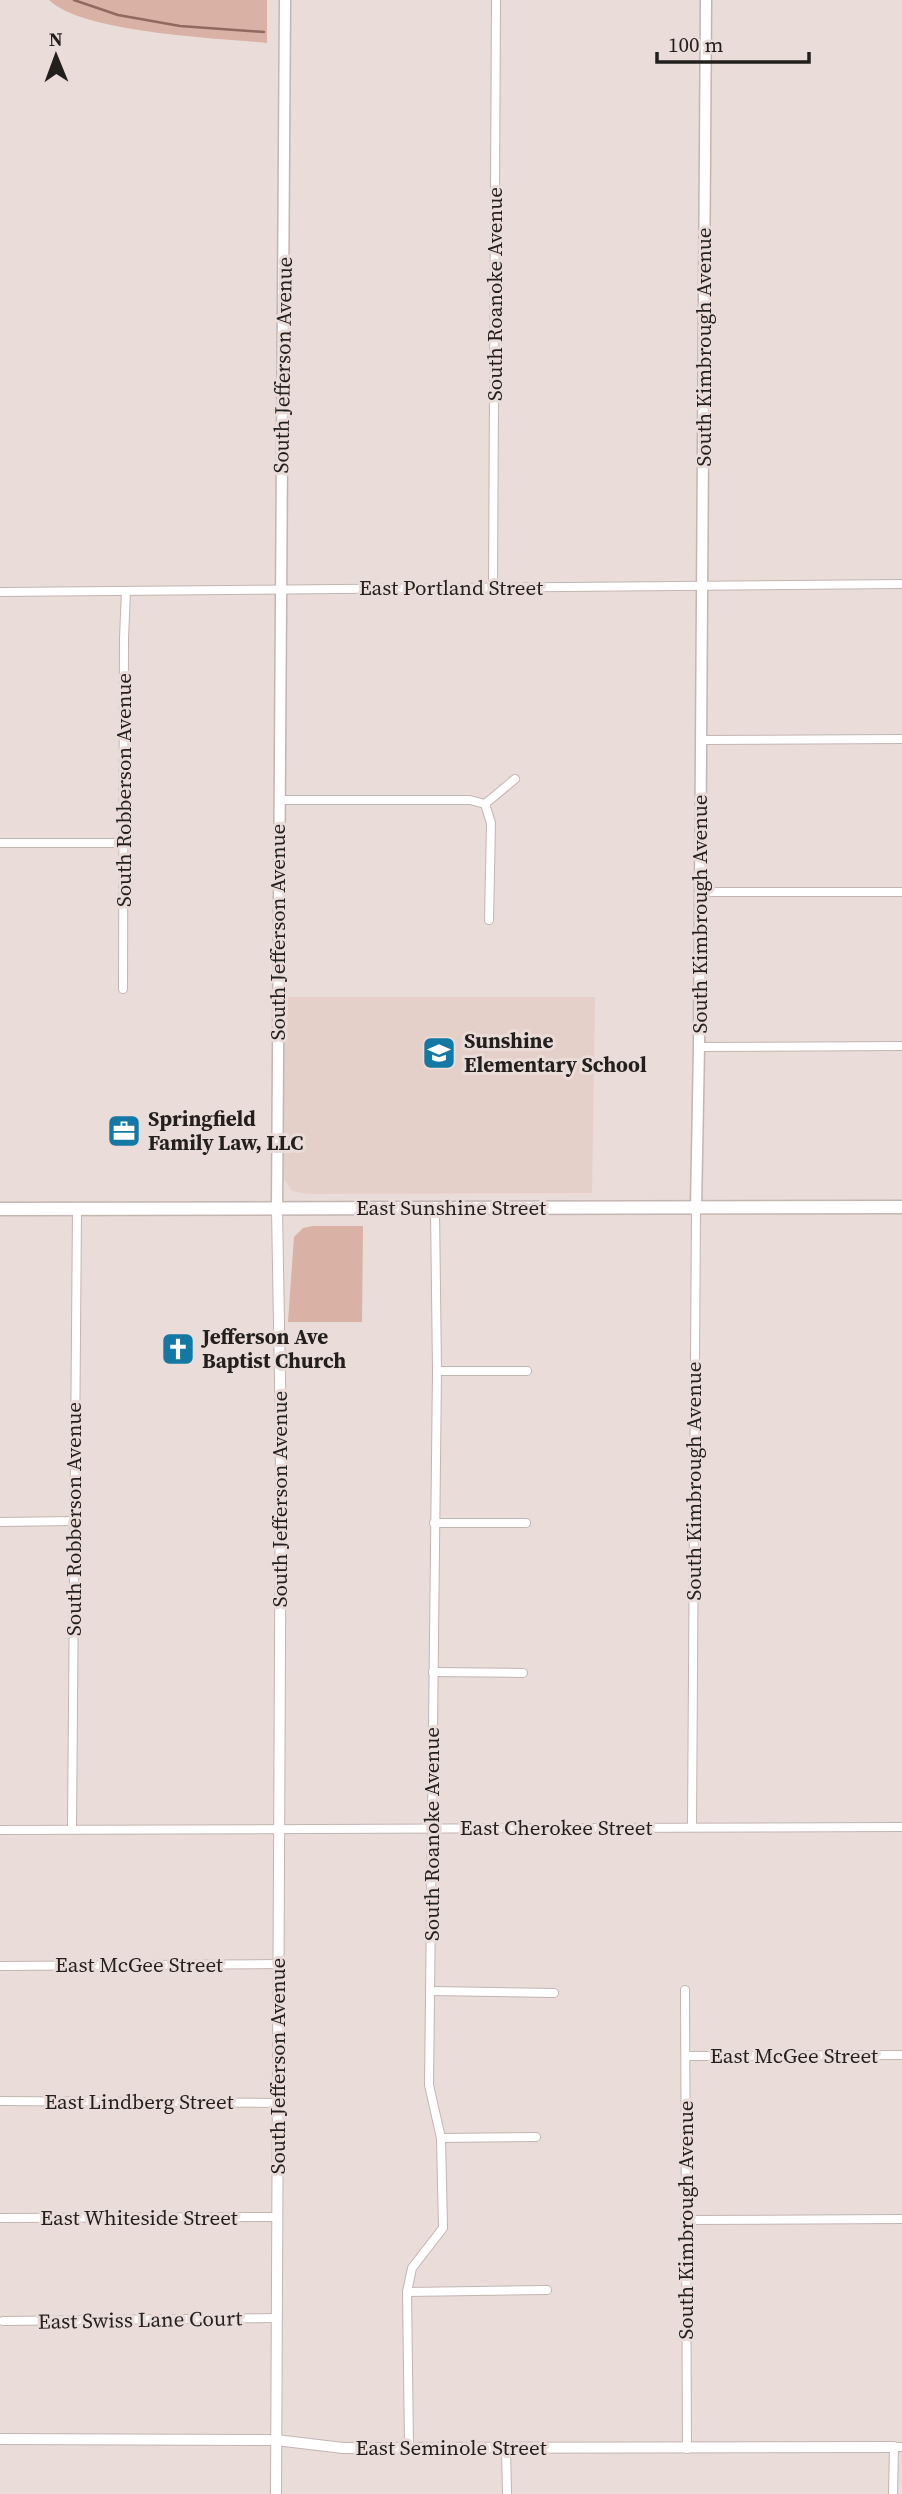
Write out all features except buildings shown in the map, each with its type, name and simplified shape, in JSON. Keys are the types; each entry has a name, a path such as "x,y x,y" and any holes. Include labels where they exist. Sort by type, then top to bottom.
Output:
{"main road":[{"name":"South Jefferson Avenue","path":"277,1209 285,0"},
{"name":"South Kimbrough Avenue","path":"696,1208 706,0"},
{"name":"East Sunshine Street","path":"0,1209 902,1207"}],"street":[{"name":"South Roanoke Avenue","path":"493,588 496,0"},
{"name":"East Portland Street","path":"0,592 902,584"},
{"name":"South Robberson Avenue","path":"122,989 126,591"},
{"path":"701,740 902,739"},
{"path":"485,804 515,779"},
{"path":"279,800 470,800 485,804"},
{"path":"485,804 491,823 489,920"},
{"path":"0,843 125,843"},
{"path":"700,892 902,892"},
{"path":"699,1047 902,1046"},
{"name":"South Kimbrough Avenue","path":"692,1828 696,1208"},
{"name":"South Jefferson Avenue","path":"276,2494 281,1437 277,1209"},
{"name":"South Roanoke Avenue","path":"410,2446 407,2292 412,2268 443,2228 441,2138 429,2085 437,1371 435,1209"},
{"name":"South Robberson Avenue","path":"72,1829 77,1210"},
{"path":"437,1371 527,1371"},
{"path":"0,1522 74,1521"},
{"path":"434,1523 526,1524"},
{"path":"433,1672 523,1673"},
{"name":"East Cherokee Street","path":"0,1830 902,1827"},
{"name":"East McGee Street","path":"0,1966 278,1964"},
{"name":"South Kimbrough Avenue","path":"685,1990 687,2449"},
{"path":"431,1991 554,1993"},
{"name":"East McGee Street","path":"686,2056 902,2055"},
{"name":"East Lindberg Street","path":"0,2101 278,2102"},
{"path":"441,2138 536,2137"},
{"name":"East Whiteside Street","path":"0,2218 277,2217"},
{"path":"685,2220 902,2219"},
{"path":"407,2292 547,2290"},
{"name":"East Swiss Lane Court","path":"3,2321 277,2318"},
{"name":"East Seminole Street","path":"0,2439 276,2440 343,2448 898,2447"},
{"path":"893,2494 898,2447"},
{"path":"506,2448 507,2494"}],"shaded area":[{"path":"49,0 267,0 267,43 120,27 66,11"},
{"name":"Sunshine Elementary School","path":"284,997 595,997 592,1193 308,1194 292,1191 284,1179"},
{"path":"363,1226 362,1322 288,1322 294,1237 303,1228"}],"waterway":[{"path":"74,0 118,15 180,26 264,32"}],"place":[{"name":"Sunshine Elementary School","path":"439,1053"},
{"name":"Springfield Family Law, LLC","path":"124,1131"},
{"name":"Jefferson Ave Baptist Church","path":"178,1349"}]}
